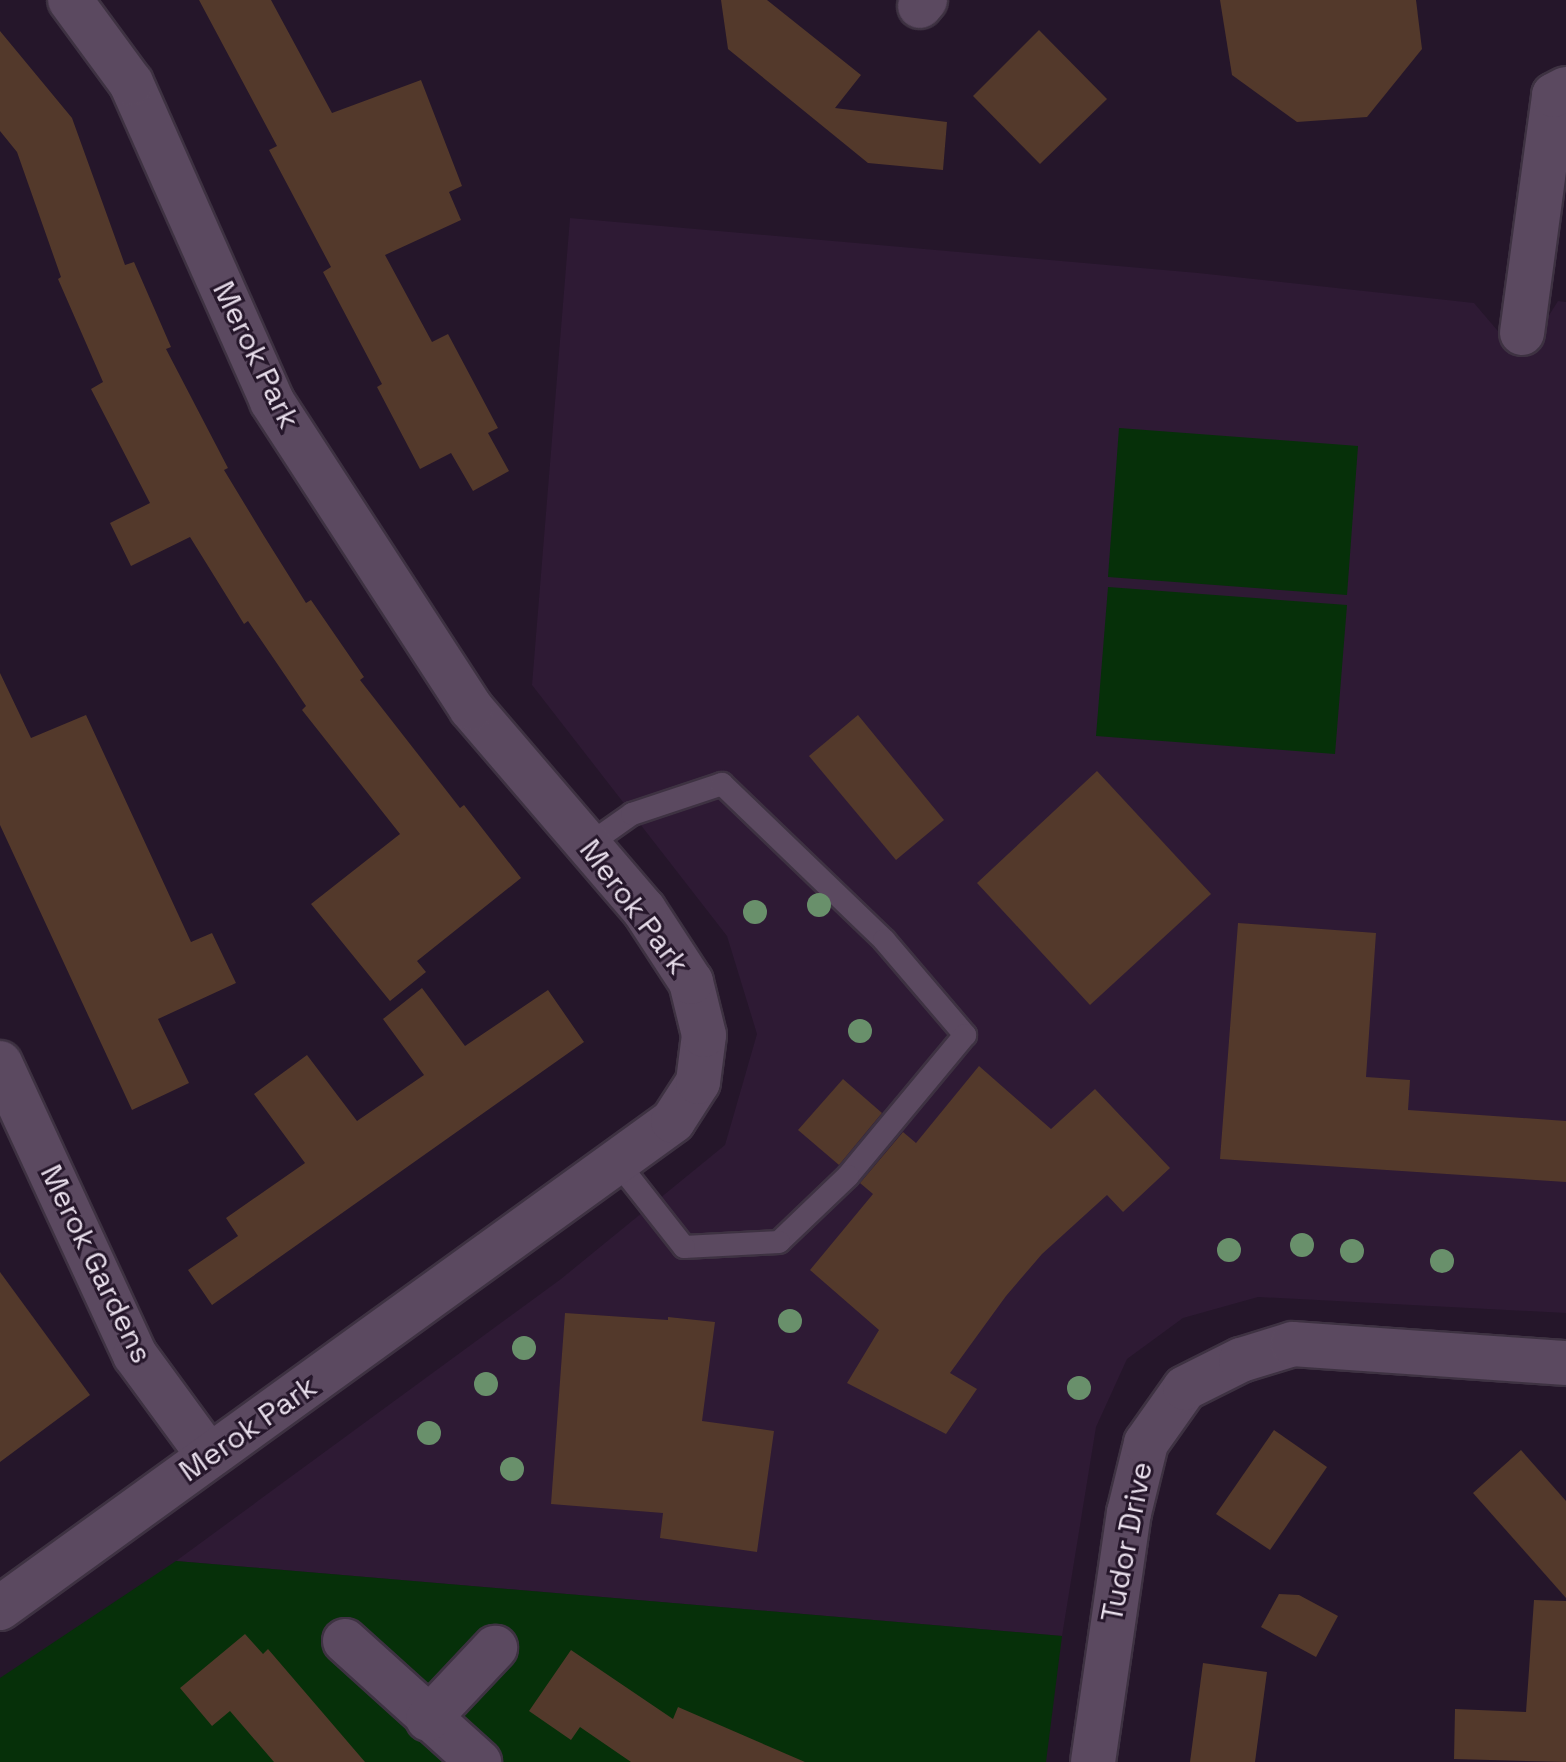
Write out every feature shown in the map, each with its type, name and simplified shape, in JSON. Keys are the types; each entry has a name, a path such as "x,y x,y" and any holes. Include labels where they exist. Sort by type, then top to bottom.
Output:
{"street":[{"name":"Merok Park","path":"0,1608 673,1121 698,1082 704,1035 691,982 644,910 471,708 272,401 131,83 70,0"},
{"path":"1522,333 1554,95 1566,89"},
{"name":"Merok Gardens","path":"0,1063 135,1355 209,1456"},
{"name":"Tudor Drive","path":"1093,1762 1124,1541 1146,1443 1185,1388 1241,1360 1293,1344 1566,1363"},
{"path":"345,1641 479,1762"},
{"path":"428,1719 495,1648"}],"lane":[{"path":"588,845 632,814 722,784 884,940 965,1035 848,1176 779,1242 684,1247 618,1163"}],"shaded area":[{"path":"570,218 1198,273 1474,303 1503,337 1541,328 1558,301 1566,302 1566,1313 1258,1297 1183,1318 1127,1359 1096,1427 1062,1636 176,1561 561,1279 725,1145 757,1034 727,936 532,685"}],"green space":[{"path":"1119,428 1358,446 1347,595 1108,577"},
{"path":"1108,587 1347,605 1335,754 1096,736"},
{"path":"176,1561 1062,1636 1046,1762 0,1762 0,1678"}],"building":[{"path":"199,0 271,0 332,113 421,80 462,186 449,192 461,220 385,255 432,342 448,334 498,428 488,433 509,471 473,491 451,453 420,469 377,387 382,384 323,272 331,267 269,150 277,146"},
{"path":"721,0 767,0 861,75 835,108 947,122 943,170 868,163 728,49"},
{"path":"1220,0 1416,0 1422,49 1367,117 1297,122 1232,75"},
{"path":"1039,30 1107,99 1040,164 973,96"},
{"path":"0,31 72,118 125,265 134,262 171,347 166,349 228,468 224,470 264,536 306,603 311,600 364,677 360,680 460,808 464,805 521,878 417,961 426,972 390,1001 311,904 400,834 302,710 306,706 248,621 244,624 190,537 131,566 110,523 150,503 91,389 103,382 58,279 61,277 17,152 0,131"},
{"path":"0,673 31,738 86,715 191,942 212,933 236,983 158,1019 189,1083 132,1110 0,825"},
{"path":"858,715 944,820 896,860 809,756"},
{"path":"1097,771 1211,894 1090,1005 977,883"},
{"path":"1238,923 1376,933 1366,1077 1410,1080 1408,1110 1566,1121 1566,1182 1220,1159"},
{"path":"422,988 465,1046 548,990 584,1042 212,1305 188,1270 238,1236 226,1218 305,1163 254,1094 307,1055 357,1121 424,1075 383,1019"},
{"path":"979,1066 1051,1129 1095,1089 1170,1168 1123,1212 1107,1195 1042,1254 1006,1296 950,1373 977,1389 946,1434 847,1383 879,1330 810,1270 873,1194 860,1183 903,1132 916,1143"},
{"path":"843,1079 882,1113 839,1165 798,1130"},
{"path":"0,1272 90,1395 0,1462"},
{"path":"565,1313 715,1322 702,1421 774,1431 757,1552 660,1538 663,1513 551,1504"},
{"path":"1274,1430 1327,1467 1270,1550 1216,1514"},
{"path":"1521,1450 1566,1501 1566,1598 1473,1493"},
{"path":"1279,1594 1299,1595 1338,1616 1316,1657 1261,1627"},
{"path":"1534,1600 1566,1601 1566,1762 1454,1759 1455,1709 1526,1712"},
{"path":"245,1634 263,1654 268,1649 365,1762 274,1762 230,1711 212,1726 180,1688"},
{"path":"571,1650 673,1719 678,1707 805,1762 631,1762 580,1727 571,1740 529,1711"},
{"path":"1203,1663 1267,1672 1255,1762 1190,1762"}]}
